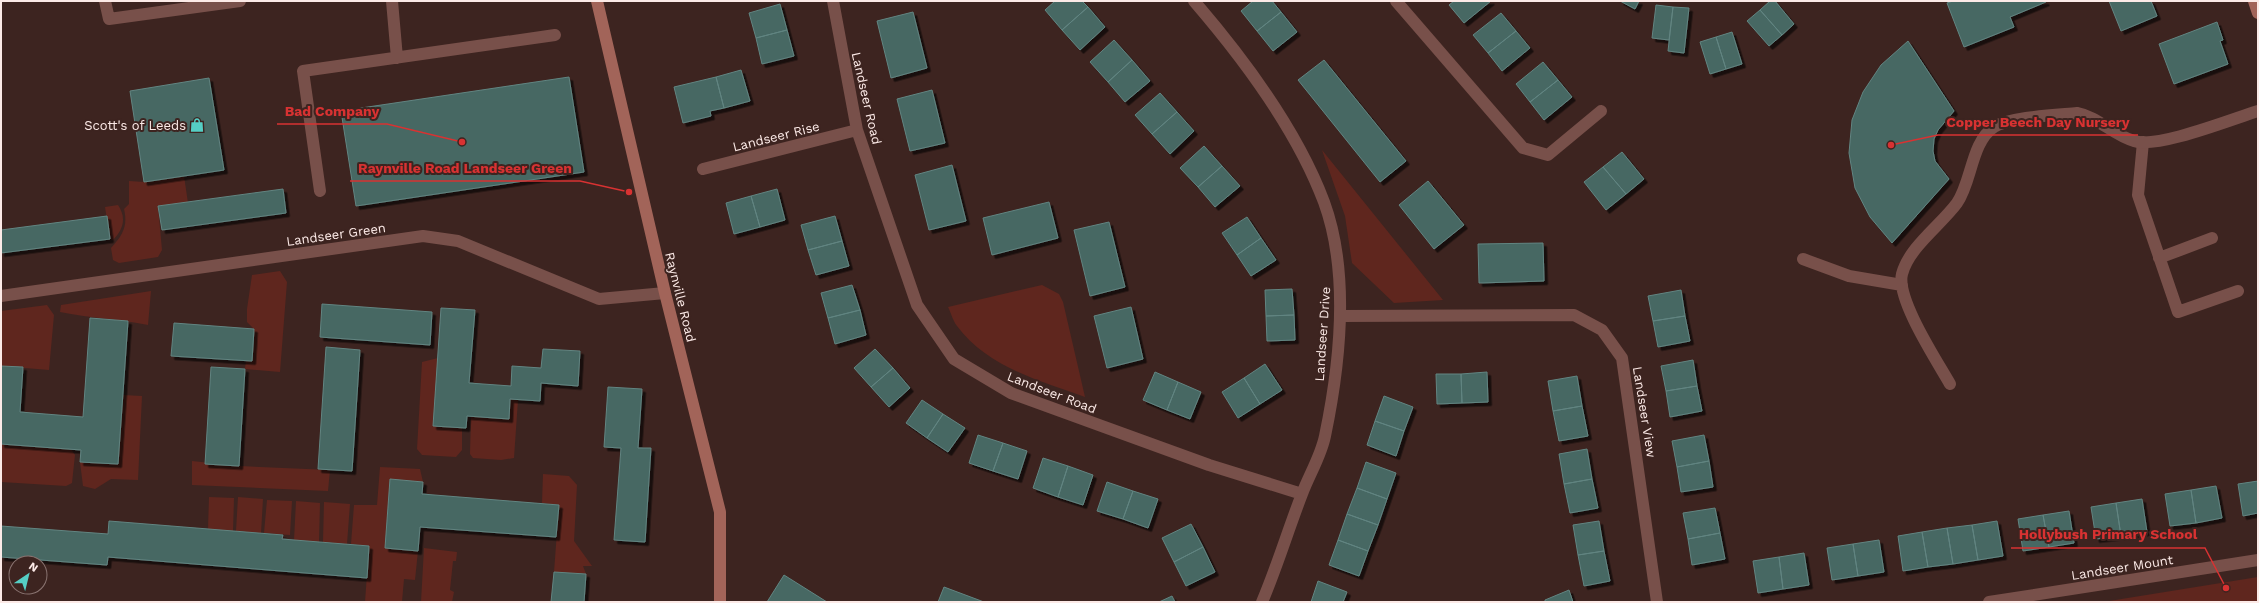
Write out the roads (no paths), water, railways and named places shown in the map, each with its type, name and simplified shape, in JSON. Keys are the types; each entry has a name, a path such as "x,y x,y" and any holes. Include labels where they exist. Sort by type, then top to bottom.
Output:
{"street":[{"path":"106,1 109,19 240,1"},
{"path":"392,1 397,58"},
{"name":"Raynville Road","path":"597,1 665,293 720,512 720,602"},
{"name":"Landseer Road","path":"833,1 857,130 917,305 954,359 1011,393 1210,465 1302,494"},
{"name":"Landseer Drive","path":"1194,1 1228,41 1288,129 1324,202 1340,273 1340,316 1334,377 1325,438 1302,494 1262,602"},
{"path":"1396,1 1522,148 1548,156 1601,111"},
{"path":"2254,1 2258,13"},
{"path":"320,191 303,71 555,35"},
{"path":"1950,384 1913,318 1903,294 1902,275 1912,255 1958,202 1980,143 1985,135 1999,124 2077,113 2088,115 2120,136 2136,142 2155,143 2258,111"},
{"name":"Landseer Rise","path":"703,169 857,130"},
{"path":"2143,142 2138,195 2178,312 2238,291"},
{"name":"Landseer Green","path":"1,296 423,236 458,241 599,299 665,293"},
{"path":"2159,258 2212,238"},
{"path":"1803,259 1849,276 1902,285"},
{"name":"Landseer View","path":"1340,316 1574,315 1602,330 1622,358 1657,602"},
{"name":"Landseer Mount","path":"1989,602 2015,600 2258,560"}],"place":[{"name":"Scott's of Leeds","path":"197,125"},
{"name":"Bad Company","path":"462,142"},
{"name":"Copper Beech Day Nursery","path":"1891,145"},
{"name":"Raynville Road Landseer Green","path":"629,192"},
{"name":"Hollybush Primary School","path":"2226,588"}]}
